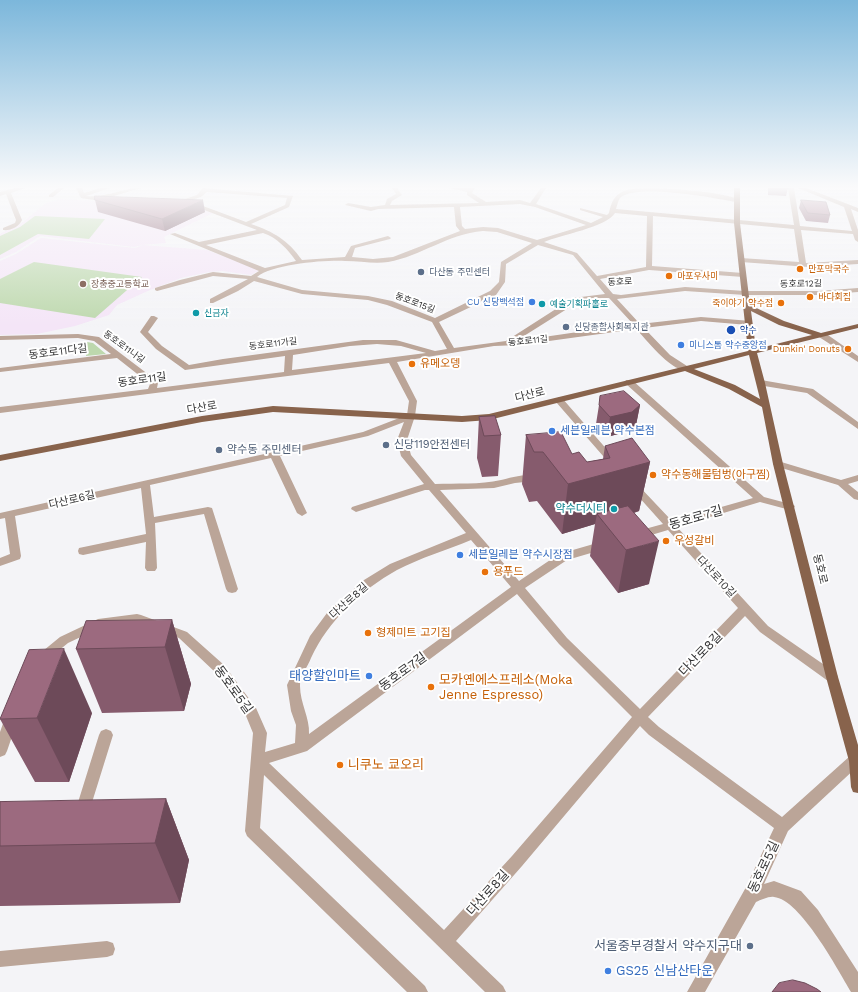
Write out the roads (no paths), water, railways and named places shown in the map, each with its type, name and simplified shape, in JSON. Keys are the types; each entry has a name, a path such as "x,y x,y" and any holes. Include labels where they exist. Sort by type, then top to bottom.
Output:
{"main road":[{"name":"동호로","path":"738,234 752,351 761,383 778,464 832,677 856,764 858,787"},
{"path":"747,306 783,324 822,335"},
{"name":"다산로","path":"0,458 202,419 273,409 462,419 489,417 858,326"},
{"path":"684,368 732,387 766,406"}],"street":[{"path":"174,234 265,271"},
{"path":"200,244 244,234"},
{"path":"271,234 280,239 301,262"},
{"path":"213,301 265,271 310,260 382,260 394,258 450,234"},
{"path":"513,234 576,254 595,278 638,326 668,357 684,368"},
{"name":"동호로15길","path":"157,289 182,280 213,274 245,276 302,292 368,298 389,303 434,321 493,293 502,282 503,263 512,256 539,242 563,234"},
{"path":"649,268 650,234"},
{"path":"798,234 803,264"},
{"path":"348,259 353,247 388,238"},
{"path":"741,260 803,264 858,262"},
{"name":"동호로","path":"595,278 649,268 743,275"},
{"name":"동호로","path":"508,343 576,300 611,296 621,297 685,289 745,293"},
{"name":"동호로12길","path":"745,293 818,293 858,290"},
{"name":"동호로11가길","path":"154,318 144,332 150,340 165,353 188,368 333,345 374,342 392,342 434,353"},
{"name":"동호로11길","path":"0,410 288,372 392,360 451,350 638,326 701,319 748,323"},
{"path":"434,321 451,350"},
{"path":"822,335 858,360"},
{"name":"동호로11나길","path":"0,338 78,336 96,339 140,370 154,383 152,390"},
{"path":"288,372 289,353"},
{"name":"동호로11다길","path":"0,370 119,355"},
{"path":"392,360 414,401 411,416 402,440 406,456 472,535 563,641 654,731 783,826"},
{"path":"629,382 760,499 790,507"},
{"path":"761,383 810,391 858,426"},
{"path":"559,400 616,466 601,466"},
{"name":"다산로6길","path":"5,515 375,431 411,416"},
{"path":"274,454 302,513"},
{"path":"778,464 841,483 858,497"},
{"path":"356,509 424,487 494,484 543,477"},
{"path":"841,483 858,478"},
{"name":"다산로10길","path":"629,480 669,526 764,629 832,677"},
{"path":"145,483 150,521 152,568"},
{"name":"동호로7길","path":"257,760 302,747 517,588 563,557 760,499"},
{"path":"150,521 208,510 232,589"},
{"path":"0,562 16,556 5,515"},
{"name":"다산로8길","path":"302,747 304,725 298,711 293,685 314,639 331,616 368,583 394,567 472,535"},
{"path":"83,551 151,537"},
{"name":"다산로8길","path":"445,941 517,861 640,717 744,608"},
{"name":"동호로5길","path":"35,664 64,640 102,622 137,618 183,635 220,669 250,708 260,733 252,831 419,992"},
{"path":"0,751 16,706"},
{"path":"83,812 106,735"},
{"path":"257,760 497,992"},
{"name":"동호로5길","path":"696,992 751,895 783,826 856,764"},
{"path":"751,895 774,889 795,897 812,916 858,988"},
{"path":"0,959 107,949"}],"place":[{"name":"만포막국수","path":"800,269"},
{"name":"다산동 주민센터","path":"421,272"},
{"name":"마포우사미","path":"669,276"},
{"name":"장충중고등학교","path":"83,284"},
{"name":"바다회집","path":"810,297"},
{"name":"CU 신당백석점","path":"532,302"},
{"name":"죽이야기 약수점","path":"781,303"},
{"name":"예술기획파홀로","path":"542,304"},
{"name":"신금자","path":"196,313"},
{"name":"신당종합사회복지관","path":"566,327"},
{"name":"약수","path":"731,330"},
{"name":"미니스톱 약수중앙점","path":"681,345"},
{"name":"Dunkin' Donuts","path":"848,349"},
{"name":"유메오뎅","path":"412,364"},
{"name":"세븐일레븐 약수본점","path":"552,431"},
{"name":"신당119안전센터","path":"386,445"},
{"name":"약수동 주민센터","path":"219,450"},
{"name":"약수동해물텀벙(아구찜)","path":"653,475"},
{"name":"약수더시티","path":"614,509"},
{"name":"우성갈비","path":"666,541"},
{"name":"세븐일레븐 약수시장점","path":"460,555"},
{"name":"용푸드","path":"485,572"},
{"name":"형제미트 고기집","path":"368,633"},
{"name":"태양할인마트","path":"369,676"},
{"name":"모카옌에스프레소(Moka Jenne Espresso)","path":"431,687"},
{"name":"니쿠노 쿄오리","path":"340,765"},
{"name":"서울중부경찰서 약수지구대","path":"750,946"},
{"name":"GS25 신남산타운","path":"608,971"}]}
